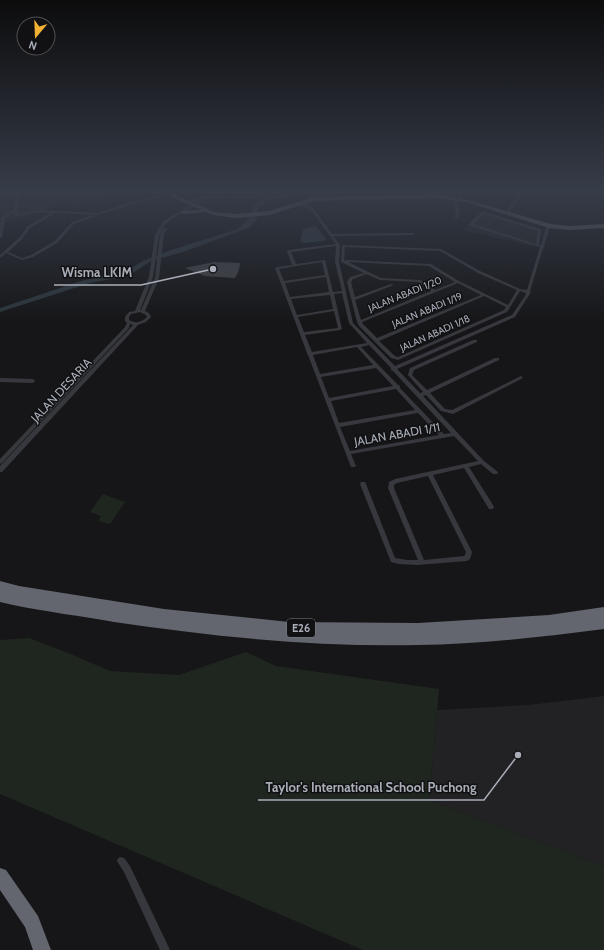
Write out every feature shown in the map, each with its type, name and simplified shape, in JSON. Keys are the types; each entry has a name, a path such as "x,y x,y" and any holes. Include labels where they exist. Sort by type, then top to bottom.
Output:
{"highway":[{"name":"E26","path":"0,586 19,591 164,615 289,628 418,629 549,621 604,613"},
{"name":"E26","path":"0,596 160,624 288,637 422,640 554,631 604,623"},
{"path":"1,878 32,922 42,950"}],"street":[{"path":"0,257 24,234"},
{"path":"6,252 22,259 32,256 56,242 63,234"},
{"name":"JALAN DESARIA","path":"0,462 127,327 128,322 126,319 128,315 137,311 151,277 157,234"},
{"name":"JALAN DESARIA","path":"0,470 136,324 143,323 149,317 147,313 142,311 156,278 162,234"},
{"path":"331,235 386,234"},
{"path":"503,234 543,247"},
{"path":"537,245 539,234"},
{"path":"393,369 511,318 518,313 529,292 547,234"},
{"path":"331,235 341,246 342,261"},
{"path":"294,265 288,252 290,250 332,245 441,250 479,272 519,290 529,292"},
{"path":"341,246 337,262 351,323 452,434 495,472"},
{"path":"302,334 340,329 325,262 322,261 277,268 309,354 339,425 353,466"},
{"path":"342,261 430,265 458,282 509,307"},
{"path":"342,261 380,279 418,281 435,292"},
{"path":"360,322 349,279 364,274"},
{"path":"282,282 328,276"},
{"name":"JALAN ABADI 1/20","path":"360,322 458,282"},
{"path":"353,299 392,285"},
{"name":"JALAN ABADI 1/18","path":"360,322 393,357 400,358 493,317 509,307 519,290"},
{"path":"289,298 331,292 344,292"},
{"name":"JALAN ABADI 1/19","path":"377,340 484,295"},
{"path":"296,316 335,310"},
{"path":"137,311 142,311"},
{"path":"128,322 136,324"},
{"path":"475,341 412,369 410,375 428,392 443,410 453,412 521,378"},
{"path":"309,354 359,347 369,344"},
{"path":"359,347 443,436"},
{"path":"419,396 498,359"},
{"path":"318,376 377,366"},
{"path":"0,380 33,381"},
{"path":"329,400 398,387"},
{"path":"339,425 419,411"},
{"name":"JALAN ABADI 1/11","path":"348,453 452,434"},
{"path":"422,562 391,486 395,481 482,462"},
{"path":"466,466 491,507"},
{"path":"363,484 393,560 398,562 422,562 465,559 469,555 429,473"},
{"path":"121,861 127,869 165,950"}],"shaded area":[{"path":"221,234 230,234 186,251 151,261 128,276 90,283 0,312 0,308 81,281 130,269 143,261 168,251"},
{"path":"302,234 322,234 326,239 324,241 304,243 300,241"},
{"path":"482,234 541,234 537,247"},
{"path":"103,494 125,502 110,524 98,521 101,516 90,512"},
{"path":"29,638 110,671 179,675 246,652 276,666 439,689 429,800 604,866 604,950 363,950 0,794 0,640"},
{"path":"604,696 604,866 429,800 437,710 528,705"}],"building":[{"path":"214,262 240,263 239,270 235,278 205,276 185,268"}],"place":[{"name":"Wisma LKIM","path":"213,269"},
{"name":"Taylor's International School Puchong","path":"518,755"}]}
